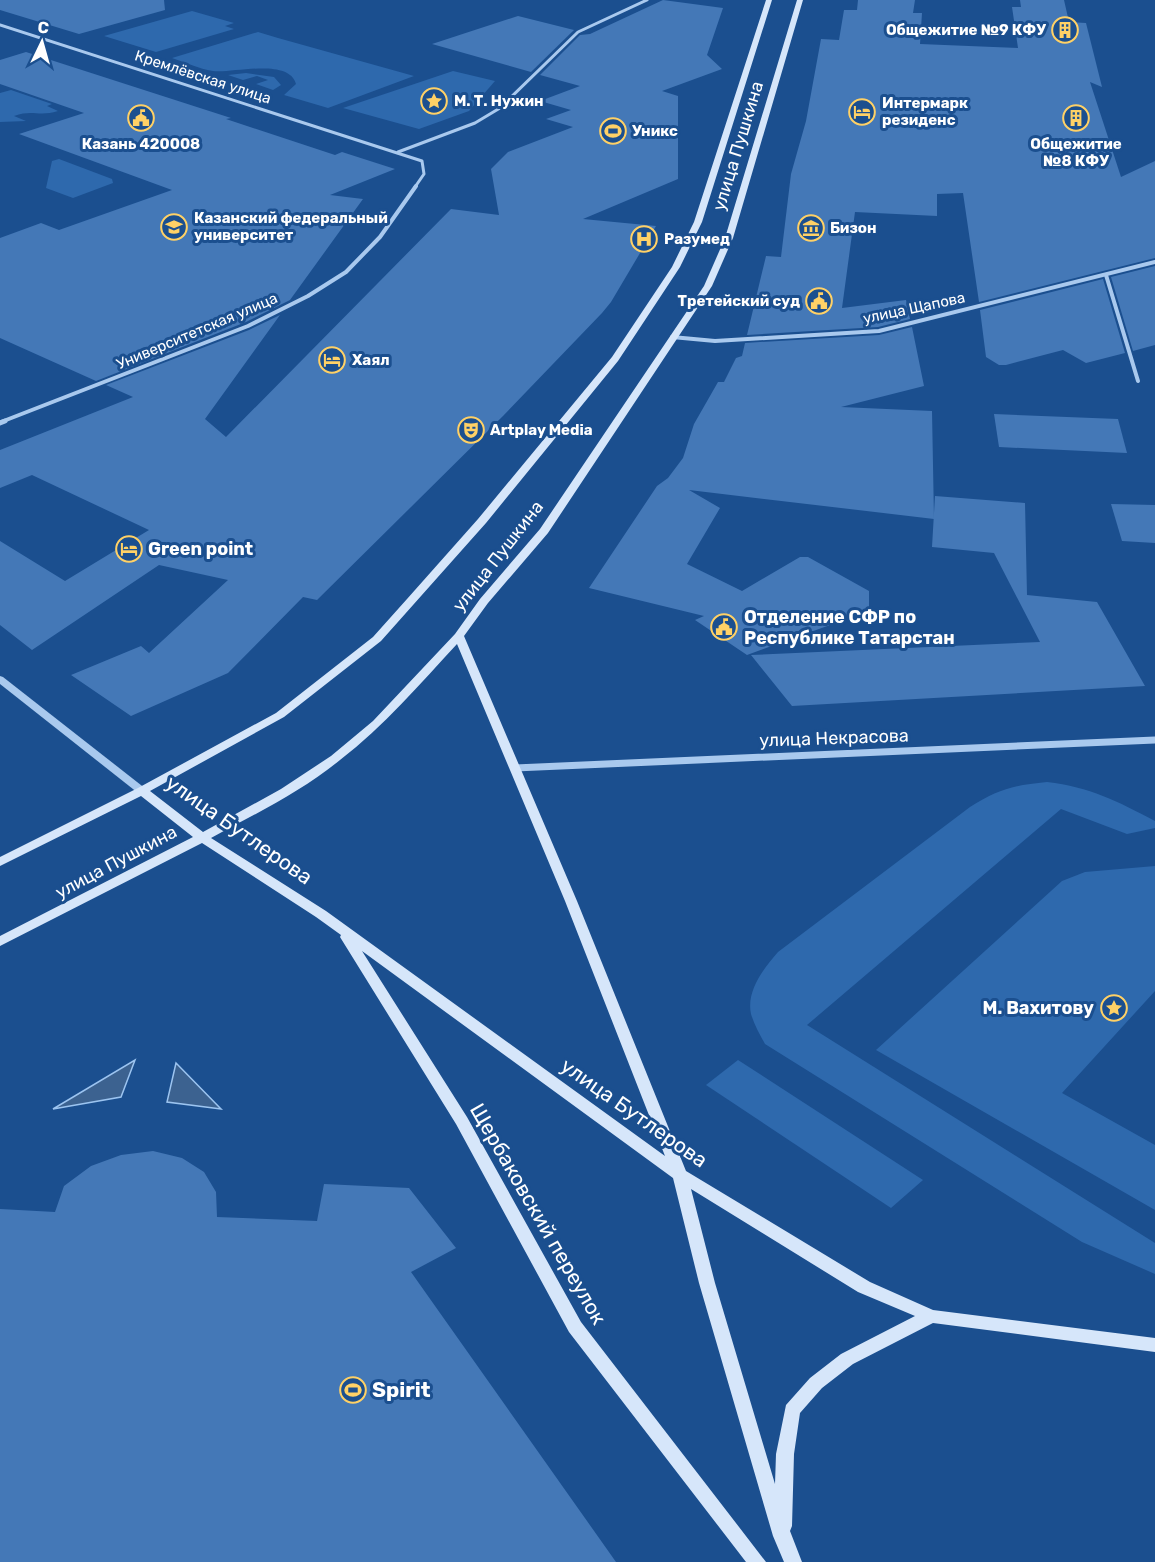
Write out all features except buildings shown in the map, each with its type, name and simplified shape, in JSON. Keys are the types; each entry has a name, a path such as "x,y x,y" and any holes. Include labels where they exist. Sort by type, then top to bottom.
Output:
{"main road":[{"name":"улица Пушкина","path":"0,862 142,791 280,715 377,639 483,521 608,368 676,267 698,222 769,0"},
{"name":"улица Пушкина","path":"0,942 202,838 285,792 335,759 377,723 459,636 484,601 544,531 708,286 729,238 800,0"},
{"path":"459,636 571,901 680,1175 707,1283 782,1536 793,1562"},
{"name":"улица Бутлерова","path":"142,791 202,838 343,931 680,1175 864,1287 931,1316 1155,1345"},
{"name":"Щербаковский переулок","path":"343,931 462,1121 575,1328 757,1562"},
{"path":"782,1536 785,1454 792,1410 816,1383 847,1359 931,1316"}],"street":[{"path":"398,152 483,118 500,108 578,32 647,0"},
{"name":"Кремлёвская улица","path":"0,25 398,152"},
{"name":"Университетская улица","path":"0,423 248,326 308,296 346,272 380,237 424,174 422,161 398,152"},
{"name":"улица Щапова","path":"672,338 715,341 879,331 1155,262"},
{"path":"1106,275 1138,381"},
{"path":"0,679 142,791"},
{"name":"улица Некрасова","path":"515,768 1155,740"}],"shaded area":[{"path":"192,11 234,23 225,26 234,29 156,52 104,36"},
{"path":"258,32 414,76 328,108 284,95 296,84 291,76 283,71 259,68 213,71 172,58"},
{"path":"453,71 495,81 469,111 419,129 343,108"},
{"path":"246,73 274,77 281,85 273,90 256,84 268,80 257,76 243,80 228,75"},
{"path":"11,90 52,104 47,106 58,111 21,114 14,116 26,121 0,122 0,93"},
{"path":"59,159 112,179 113,183 73,198 46,188 52,161"},
{"path":"1047,782 1077,787 1115,801 1155,821 1155,828 1127,834 1061,809 807,1025 1155,1243 1155,1274 1082,1242 765,1044 751,1014 751,997 757,980 778,952 970,807 1006,789"},
{"path":"1155,866 1155,991 1062,1093 1155,1145 1155,1210 876,1050 1062,881 1085,872"},
{"path":"135,1060 121,1097 53,1109"},
{"path":"738,1060 923,1180 891,1208 706,1085"},
{"path":"176,1063 221,1109 167,1102"}],"place":[{"name":"Общежитие №9 КФУ","path":"1065,30"},
{"name":"М. Т. Нужин","path":"434,101"},
{"name":"Интермарк резиденс","path":"862,112"},
{"name":"Казань 420008","path":"141,118"},
{"name":"Общежитие №8 КФУ","path":"1076,118"},
{"name":"Уникс","path":"613,131"},
{"name":"Казанский федеральный университет","path":"174,227"},
{"name":"Бизон","path":"811,228"},
{"name":"Разумед","path":"644,239"},
{"name":"Третейский суд","path":"819,301"},
{"name":"Хаял","path":"332,360"},
{"name":"Artplay Media","path":"471,430"},
{"name":"Green point","path":"129,549"},
{"name":"Отделение СФР по Республике Татарстан","path":"724,627"},
{"name":"М. Вахитову","path":"1114,1008"},
{"name":"Spirit","path":"353,1390"}]}
